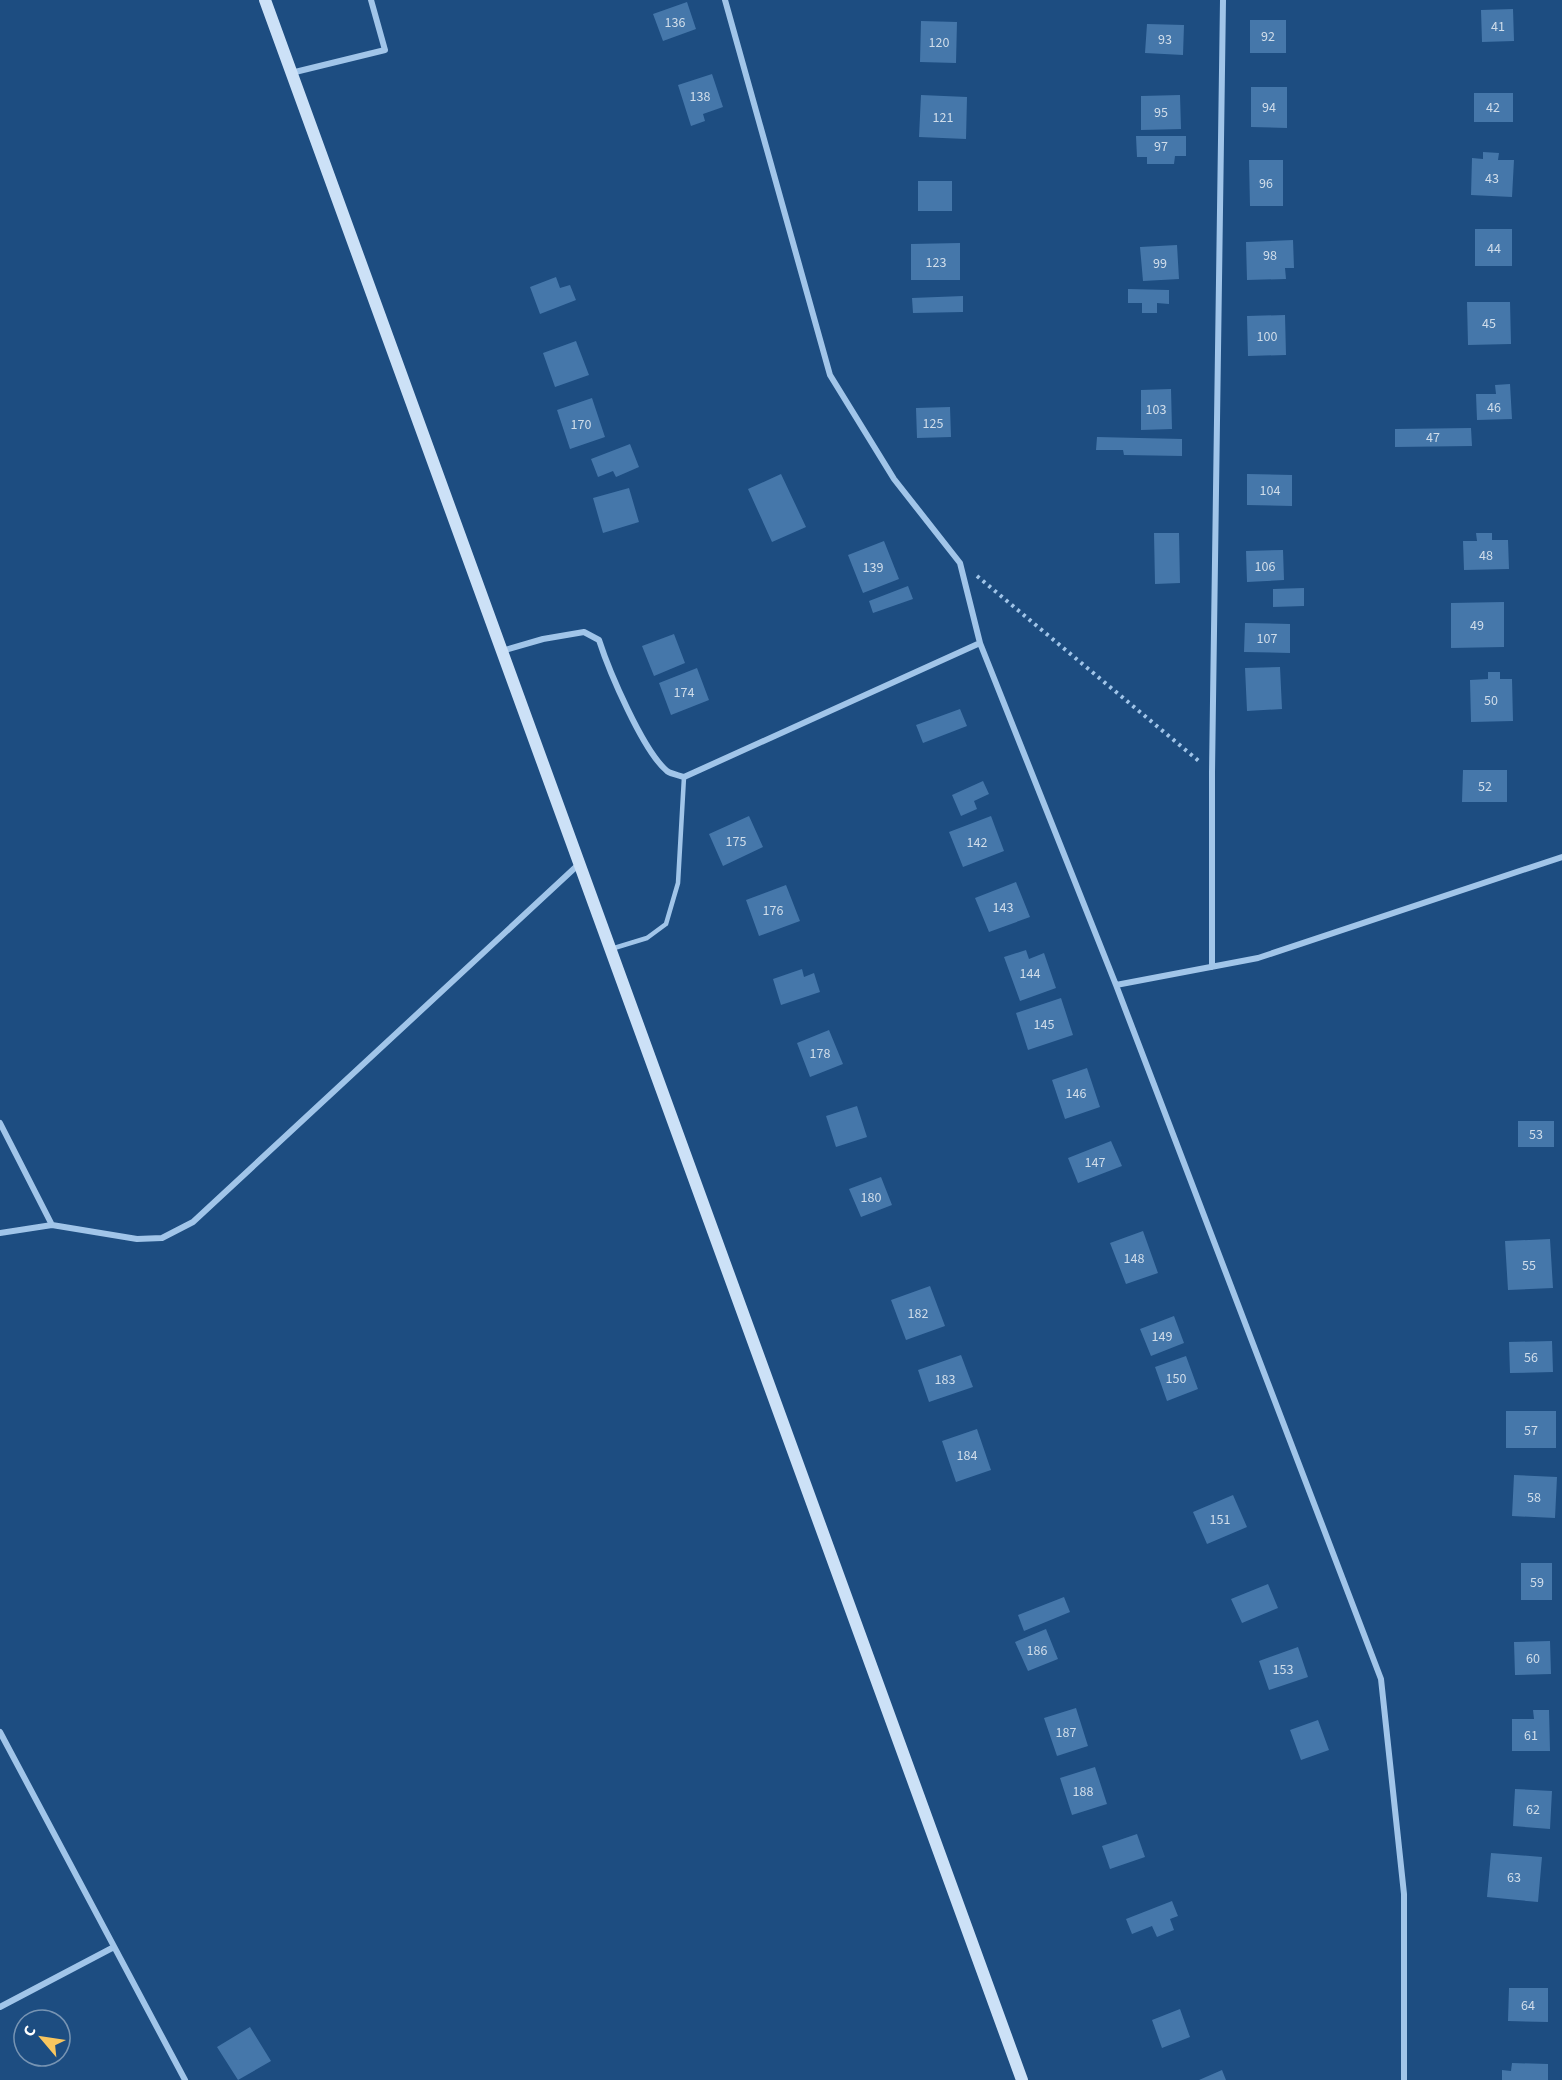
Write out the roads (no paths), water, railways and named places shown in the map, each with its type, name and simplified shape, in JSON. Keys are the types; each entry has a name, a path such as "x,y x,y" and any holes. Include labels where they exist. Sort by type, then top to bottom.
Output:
{"main road":[{"path":"265,0 1022,2080"}],"street":[{"path":"291,73 385,50 371,0"},
{"path":"725,0 830,375 894,479 960,563 980,643 1116,985 1381,1679 1404,1894 1404,2080"},
{"path":"1212,967 1212,772 1223,0"},
{"path":"502,651 543,639 584,632 599,640 606,660 648,749 668,772 684,777 980,643"},
{"path":"1116,985 1258,958 1562,858"},
{"path":"0,1233 52,1225 137,1239 162,1238 193,1222 579,863"},
{"path":"0,1123 52,1225"},
{"path":"0,1732 185,2080"},
{"path":"0,2007 114,1947"}],"lane":[{"path":"610,949 647,938 666,924 678,883 684,777"}]}
